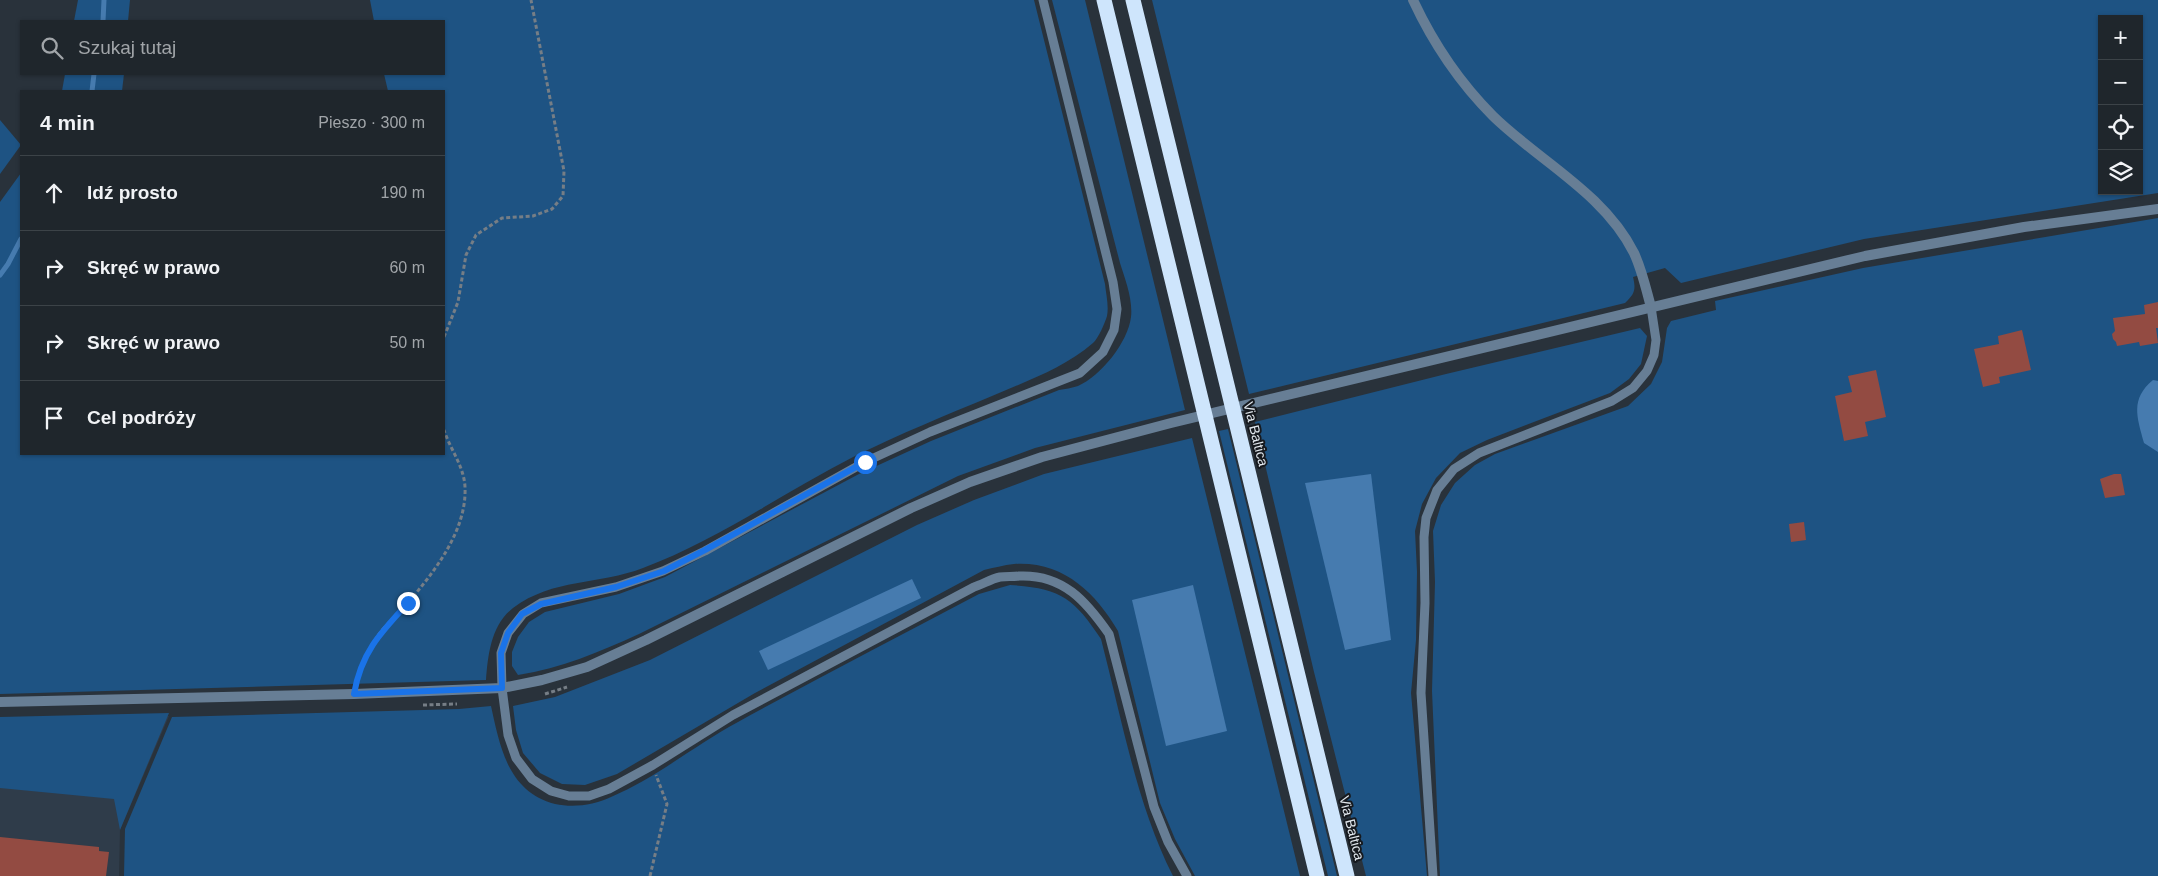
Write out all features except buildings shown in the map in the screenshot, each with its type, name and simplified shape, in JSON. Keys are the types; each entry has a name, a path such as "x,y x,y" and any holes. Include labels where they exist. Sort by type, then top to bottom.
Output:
{"highway":[{"path":"1104,0 1317,876"},
{"name":"Via Baltica","path":"1133,0 1347,876"}],"street":[{"path":"1413,0 1437,46 1464,83 1481,102 1526,146 1599,205 1618,228 1634,252 1651,308"},
{"path":"0,702 354,694 502,688 542,680 587,667 646,640 910,508 970,482 1042,457 1171,423 1865,256 2024,227 2158,209"}],"lane":[{"path":"1043,0 1113,282 1117,309 1114,330 1102,352 1080,373 930,432 865,462 664,571 616,587 541,604 522,614 508,633 501,653 502,688 508,735 516,758 532,779 552,791 569,796 589,796 609,790 653,766 733,715 974,587 1000,577 1031,576 1055,581 1079,596 1094,612 1109,634 1154,807 1168,842 1187,876"},
{"path":"1433,876 1421,693 1426,518 1437,490 1454,469 1479,453 1612,401 1633,388 1647,370 1654,355 1656,340 1651,308"}],"path":[{"path":"445,335 458,302 466,255 476,235 502,218 534,216 552,209 563,196 564,171 531,0"},
{"path":"354,694 356,681 365,658 378,636 408,603 438,565 464,512 465,486 461,466 445,432"},
{"path":"538,695 555,692 573,685"},
{"path":"422,705 458,704"},
{"path":"650,876 667,804 653,766"}],"shaded area":[{"path":"78,0 130,0 128,20 74,20"},
{"path":"370,0 1034,0 1105,284 1108,312 1103,327 1093,343 1058,367 906,432 855,456 724,530 671,557 626,573 544,591 528,598 506,615 495,632 488,661 486,680 0,694 0,202 20,174 20,455 445,455 445,90 388,90 384,75 445,75 445,20 374,20"},
{"path":"1052,0 1085,0 1185,410 1035,448 958,476 639,634 565,664 518,675 512,666 512,652 518,637 529,622 545,612 619,594 665,577 859,474 931,441 1059,390 1078,386 1096,375 1112,357 1129,327 1131,317 1130,296"},
{"path":"1152,0 2158,0 2158,193 1864,239 1681,283 1665,268 1633,277 1634,291 1625,303 1249,394"},
{"path":"65,75 124,75 122,90 62,90"},
{"path":"0,120 20,144 20,146 0,174"},
{"path":"2158,218 2158,876 1440,876 1432,691 1435,582 1433,531 1441,505 1455,483 1475,465 1495,454 1628,406 1651,384 1662,362 1667,328 1671,321 1716,310 1715,301 1863,268"},
{"path":"1640,328 1647,336 1641,364 1629,379 1610,393 1487,440 1460,453 1436,478 1422,504 1415,531 1417,572 1416,640 1411,693 1427,876 1366,876 1314,672 1255,422"},
{"path":"2153,380 2158,381 2158,452 2144,443 2137,409 2141,394"},
{"path":"1228,429 1337,876 1328,876 1219,431"},
{"path":"1192,438 1300,876 1195,876 1175,839 1160,803 1118,631 1099,604 1076,582 1048,568 1032,564 1014,564 984,570 755,693 617,774 585,785 562,784 540,773 523,753 516,730 513,706 555,697 650,660 917,525 974,500 1044,474"},
{"path":"1371,474 1391,640 1345,650 1305,483"},
{"path":"912,579 921,598 768,670 759,651"},
{"path":"1010,585 1042,589 1064,598 1074,605 1101,639 1139,790 1160,848 1173,876 124,876 125,829 172,717 459,709 491,706 503,752 516,779 526,789 539,798 555,804 569,806 591,804 628,789 738,722 979,594"},
{"path":"1193,585 1227,731 1166,746 1132,600"},
{"path":"169,713 120,830 114,799 0,788 0,717"},
{"path":"169,716 120,830 119,876 0,876 0,720"}],"waterway":[{"path":"103,20 104,0"},
{"path":"92,90 94,75"},
{"path":"0,275 20,241"}],"route":[{"path":"408,603 378,636 365,658 356,681 354,694 502,688 501,653 508,633 522,614 541,604 616,587 664,571 865,462"}]}
